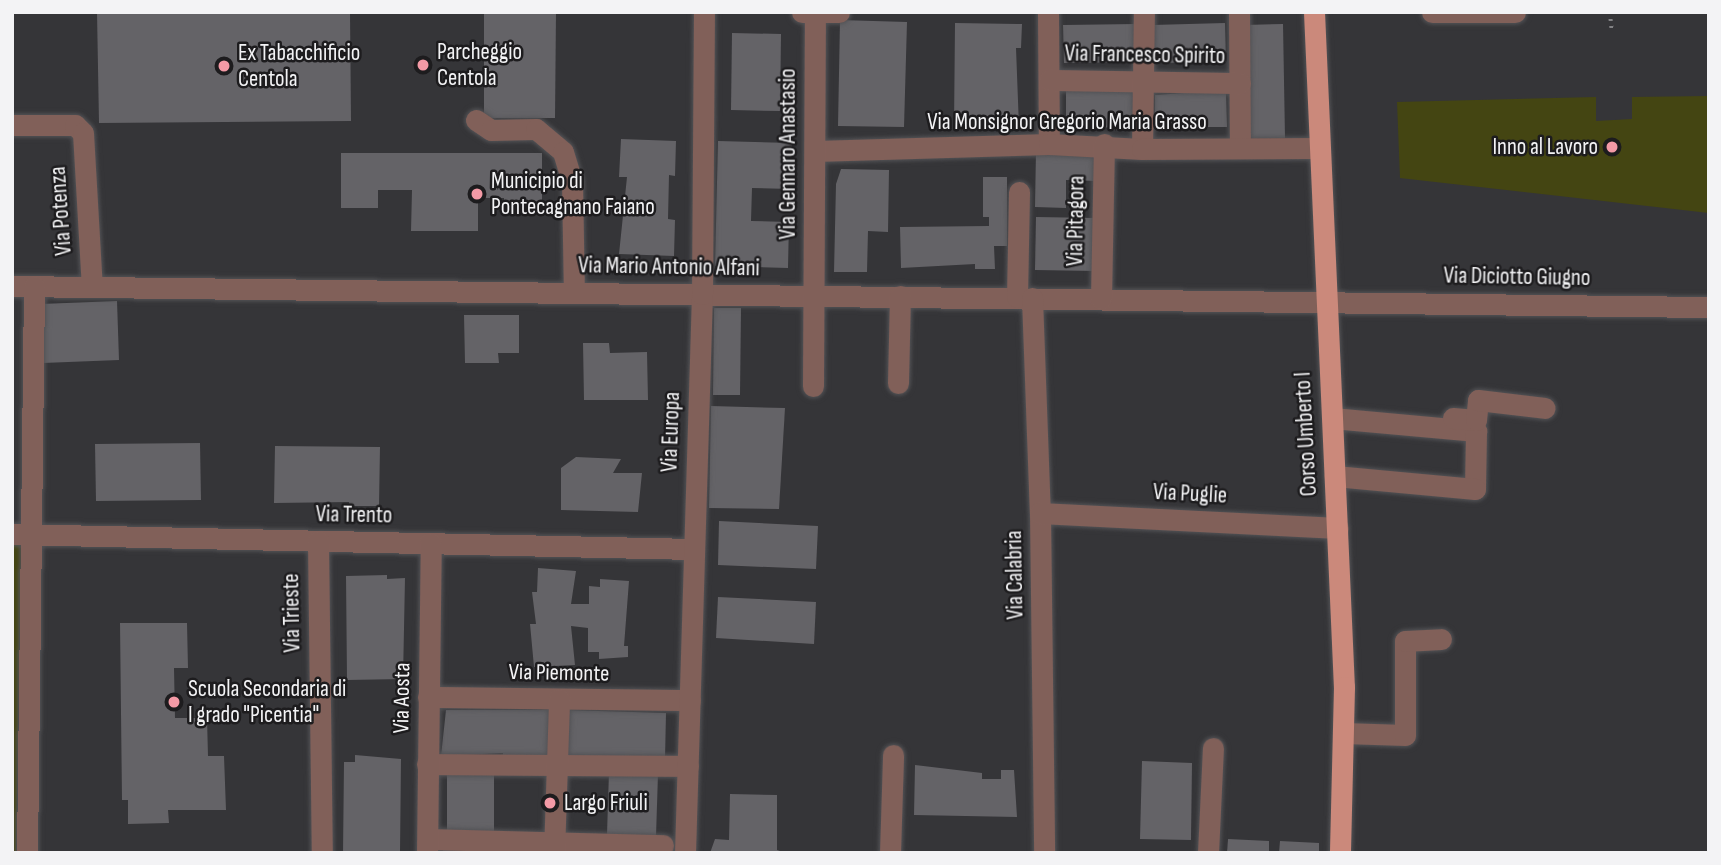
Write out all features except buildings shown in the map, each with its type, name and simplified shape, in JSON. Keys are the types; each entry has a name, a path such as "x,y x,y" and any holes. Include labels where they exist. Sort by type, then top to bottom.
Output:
{"main road":[{"name":"Corso Umberto I","path":"1314,12 1325,301 1338,528 1343,733 1340,853"}],"street":[{"name":"Via Europa","path":"685,853 702,294 704,12"},
{"path":"801,12 839,12"},
{"name":"Via Gennaro Anastasio","path":"813,386 815,12"},
{"path":"1048,12 1049,144"},
{"path":"1142,149 1144,12"},
{"path":"1239,12 1240,148"},
{"path":"1432,12 1515,12"},
{"name":"Via Francesco Spirito","path":"1048,80 1240,83"},
{"path":"476,120 491,130 536,129 563,152 572,182 574,292"},
{"name":"Via Potenza","path":"12,125 75,125 83,133 92,287"},
{"name":"Via Monsignor Gregorio Maria Grasso","path":"814,151 1049,144 1104,144 1142,149 1319,148"},
{"name":"Via Pitagora","path":"1101,299 1104,144"},
{"name":"Via Calabria","path":"1019,192 1040,513 1044,853"},
{"name":"Via Mario Antonio Alfani","path":"12,286 1325,301"},
{"path":"27,853 22,534 34,286"},
{"path":"898,383 900,296"},
{"name":"Via Diciotto Giugno","path":"1325,301 1709,307"},
{"path":"1408,425 1415,415 1476,420 1478,400 1545,408"},
{"path":"1332,418 1476,431 1475,489 1335,476"},
{"name":"Via Puglie","path":"1040,513 1338,528"},
{"name":"Via Trento","path":"22,534 694,549"},
{"name":"Via Trieste","path":"318,541 321,853"},
{"name":"Via Aosta","path":"427,846 431,544"},
{"path":"1343,733 1405,735 1405,641 1441,639"},
{"name":"Via Piemonte","path":"428,697 690,700"},
{"path":"554,848 561,762 559,699"},
{"path":"1208,853 1213,748"},
{"path":"890,853 893,755"},
{"path":"427,764 561,762 688,766"},
{"path":"427,846 496,841 554,848 663,845"}],"path":[{"path":"1610,12 1612,31"}],"shaded area":[{"path":"1709,96 1709,213 1400,178 1397,102 1596,97 1596,121 1632,119 1632,97"},
{"path":"12,545 21,545 16,853 12,853"}],"place":[{"name":"Parcheggio Centola","path":"423,65"},
{"name":"Ex Tabacchificio Centola","path":"224,66"},
{"name":"Inno al Lavoro","path":"1612,147"},
{"name":"Municipio di Pontecagnano Faiano","path":"477,194"},
{"name":"Scuola Secondaria di I grado \"Picentia\"","path":"174,702"},
{"name":"Largo Friuli","path":"550,803"}]}
